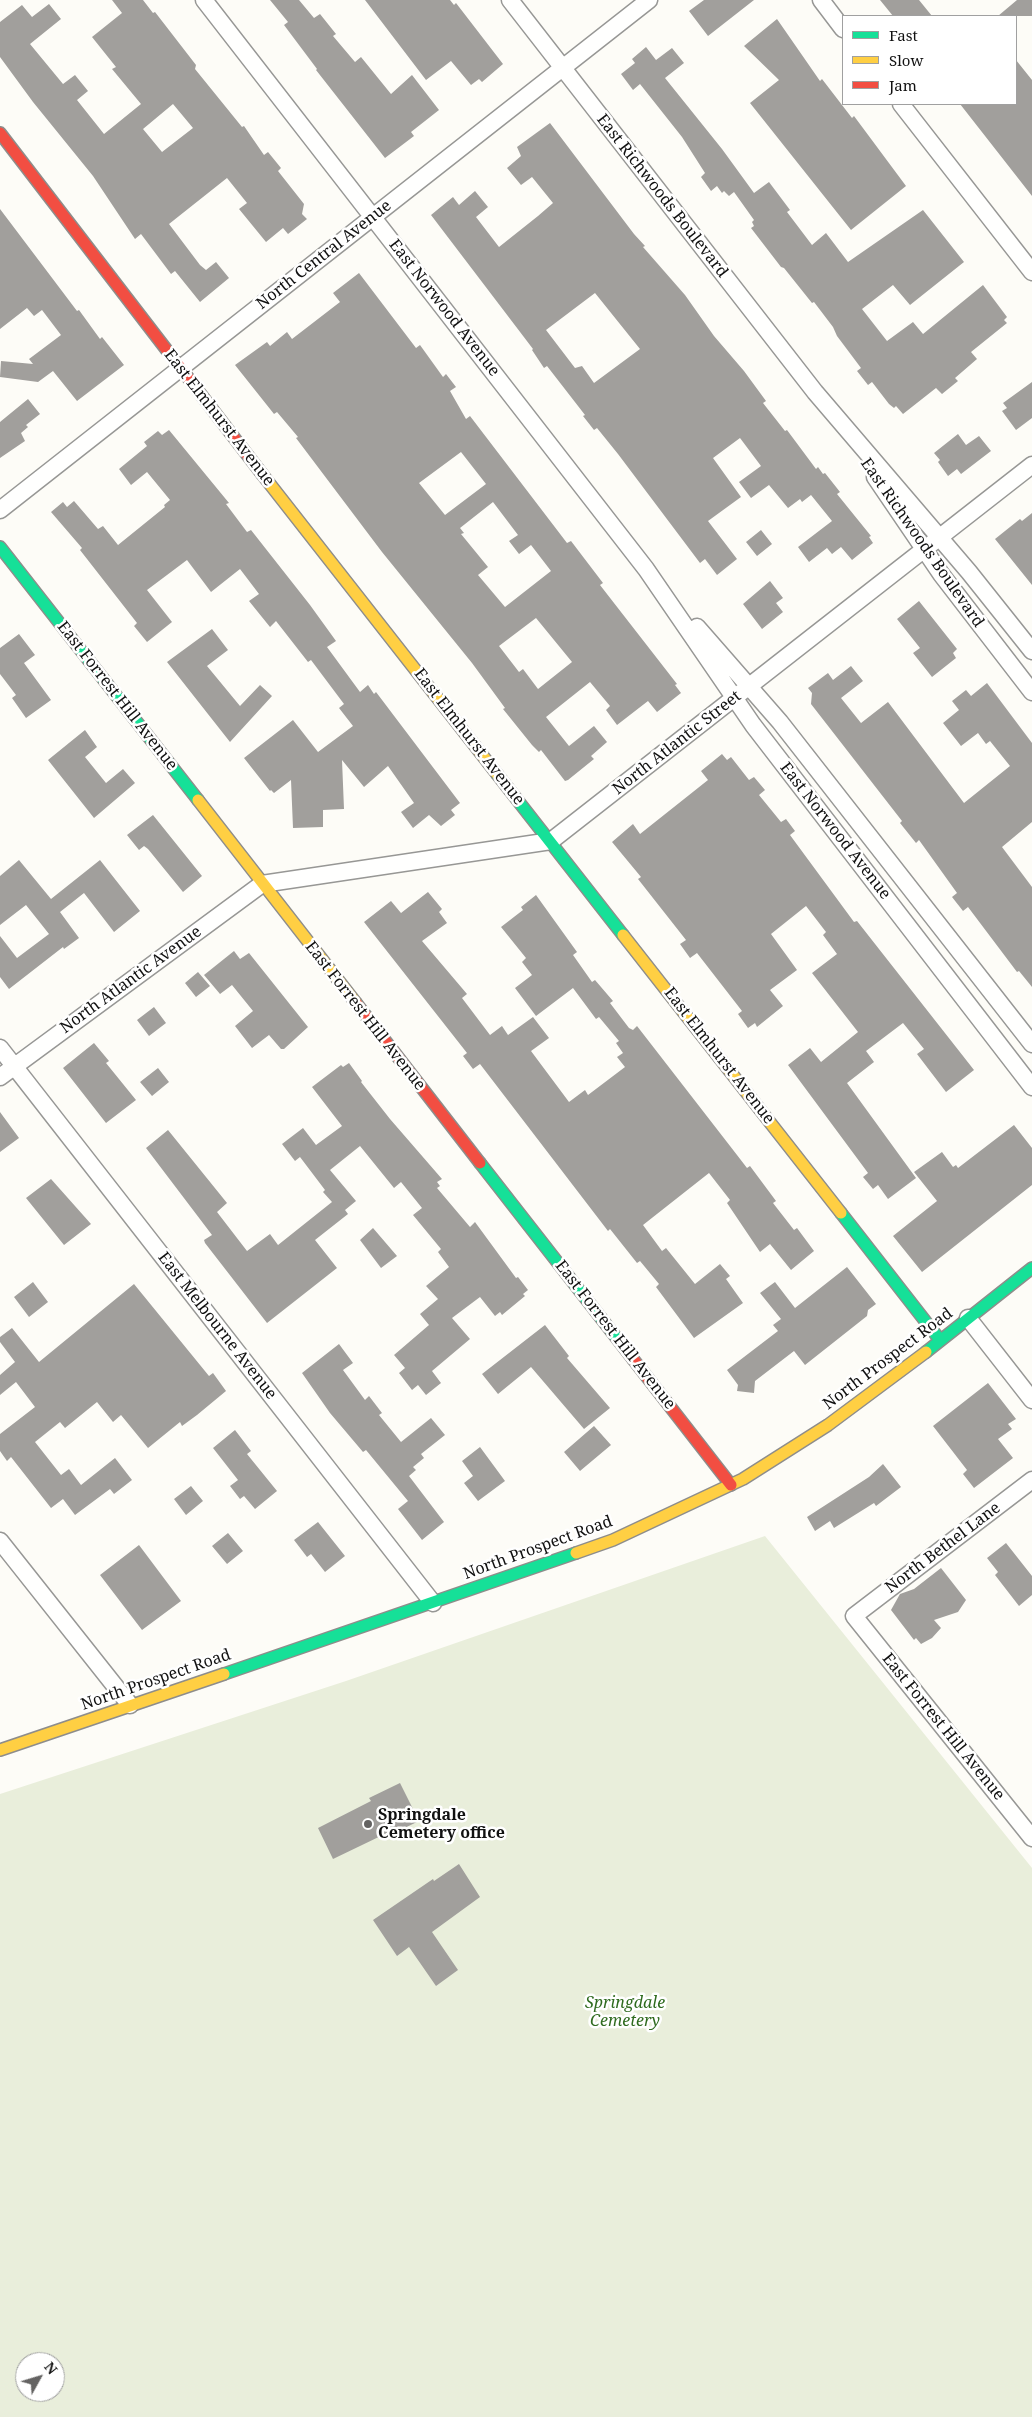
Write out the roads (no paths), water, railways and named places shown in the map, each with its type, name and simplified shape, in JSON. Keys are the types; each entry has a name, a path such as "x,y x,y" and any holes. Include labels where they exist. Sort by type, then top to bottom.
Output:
{"main road":[{"name":"East Elmhurst Avenue","path":"0,133 180,368 940,1340"},
{"name":"East Forrest Hill Avenue","path":"0,547 731,1485"},
{"name":"North Prospect Road","path":"0,1750 434,1603 613,1540 731,1485 828,1424 884,1385 1032,1268"}],"street":[{"name":"East Norwood Avenue","path":"204,0 646,569 759,733 1032,1088"},
{"name":"East Richwoods Boulevard","path":"510,0 815,392 939,537 1032,651"},
{"name":"North Central Avenue","path":"0,510 648,0"},
{"path":"821,0 842,28"},
{"path":"902,105 1032,272"},
{"name":"East Richwoods Boulevard","path":"815,392 924,549 1032,692"},
{"name":"North Atlantic Street","path":"262,884 551,841 1032,465"},
{"name":"East Norwood Avenue","path":"646,569 780,722 1032,1044"},
{"name":"North Atlantic Avenue","path":"0,1077 262,884"},
{"name":"East Melbourne Avenue","path":"0,1048 434,1603"},
{"path":"968,1318 1032,1400"},
{"name":"North Bethel Lane","path":"854,1616 1032,1480"},
{"path":"0,1541 130,1706"},
{"name":"East Forrest Hill Avenue","path":"854,1616 1032,1838"}],"place":[{"name":"Springdale Cemetery office","path":"368,1824"}],"park label":[{"name":"Springdale Cemetery","path":"625,2012"}]}
